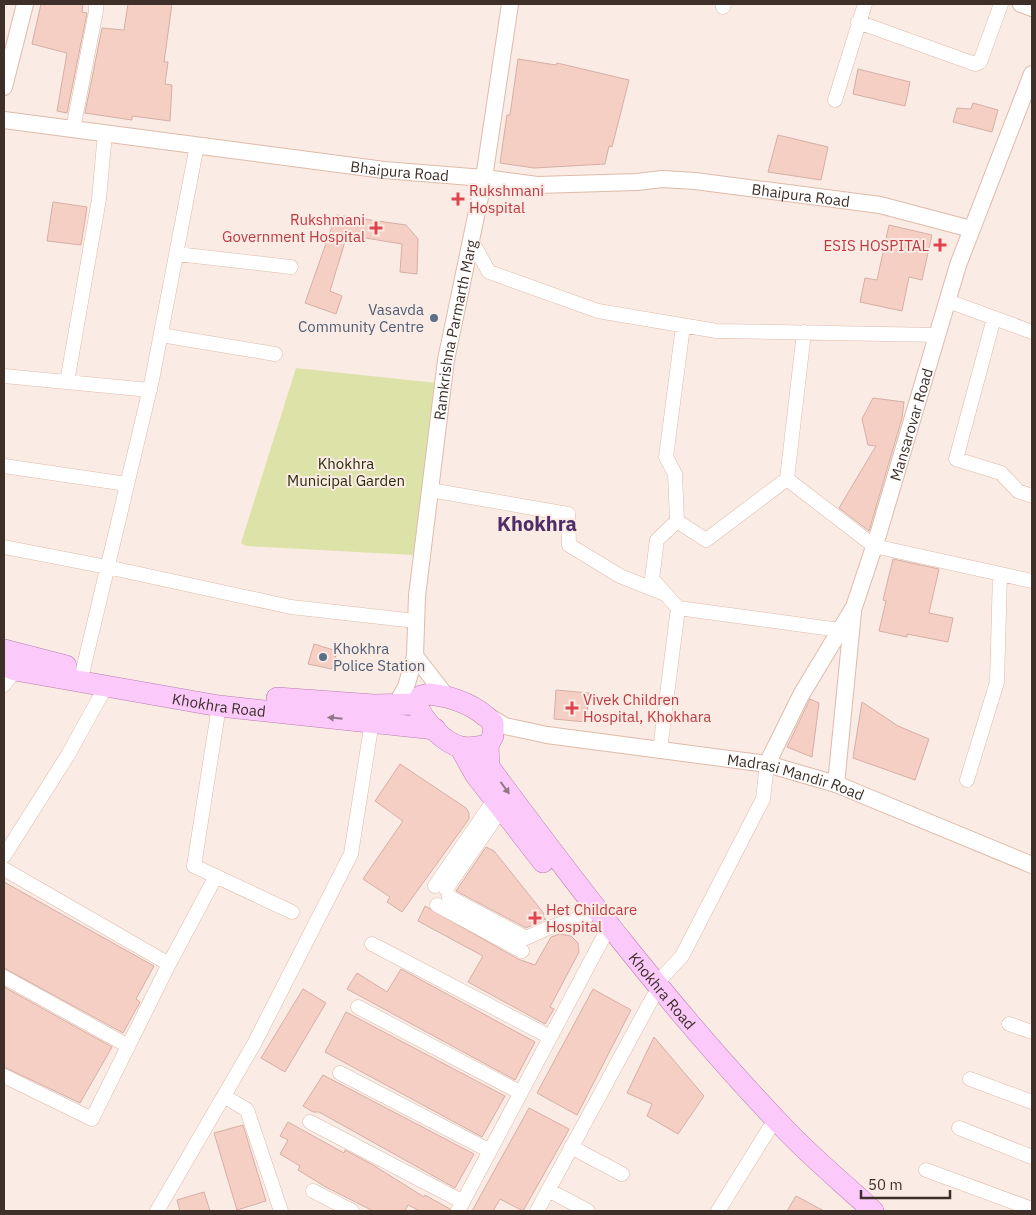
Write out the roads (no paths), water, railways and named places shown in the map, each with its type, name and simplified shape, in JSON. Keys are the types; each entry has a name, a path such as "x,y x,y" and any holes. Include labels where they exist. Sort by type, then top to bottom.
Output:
{"main road":[{"name":"Khokhra Road","path":"9,665 83,670 220,694 373,714 435,729"},
{"name":"Khokhra Road","path":"9,665 106,686 219,706 373,714 407,704"},
{"path":"483,712 446,696 430,694 420,696 407,704 420,713 435,729 460,747 475,748 490,740"},
{"name":"Khokhra Road","path":"483,712 492,723 489,767 583,894 734,1094 853,1211"},
{"name":"Khokhra Road","path":"460,747 475,774 497,805 604,936 783,1127 873,1211"}],"street":[{"path":"4,87 25,4"},
{"path":"73,129 96,4"},
{"name":"Ramkrishna Parmarth Marg","path":"407,704 406,687 415,656 416,621 446,360 484,178 510,4"},
{"path":"835,100 865,4"},
{"path":"858,22 975,64 980,62 1001,4"},
{"path":"1021,4 1032,8"},
{"name":"Mansarovar Road","path":"767,764 801,695 854,607 972,229 1032,74"},
{"name":"Bhaipura Road","path":"4,120 384,170 484,178 537,185 637,182 662,179 695,181 880,205 972,229"},
{"path":"67,382 99,199 105,133"},
{"path":"83,670 150,390 198,145"},
{"path":"471,240 489,272 598,311 717,331 938,335"},
{"path":"177,254 291,267"},
{"path":"948,301 1032,332"},
{"path":"994,318 956,459 1000,474 1018,491 1032,496"},
{"path":"683,326 666,457 675,474 677,521 657,540 652,580 678,608 840,630"},
{"path":"677,521 706,540 787,479 804,332"},
{"path":"161,335 275,354"},
{"path":"4,376 150,390"},
{"path":"4,466 127,484"},
{"path":"787,479 874,546 1032,581"},
{"path":"430,490 568,514 569,545 620,576 665,594"},
{"path":"4,547 107,566 291,606 416,621"},
{"path":"968,780 996,682 1000,574"},
{"path":"836,784 854,607"},
{"path":"660,750 678,608"},
{"path":"415,656 446,696"},
{"path":"4,856 68,754 106,686"},
{"path":"219,706 194,866 292,912"},
{"path":"483,712 505,726 546,735"},
{"path":"157,1211 254,1044 350,854 373,714"},
{"path":"490,740 546,735"},
{"name":"Madrasi Mandir Road","path":"546,735 767,764 836,784 1032,865"},
{"path":"536,1211 655,990 682,956 763,799 767,764"},
{"path":"497,805 443,891 444,904 436,906 522,951"},
{"path":"4,868 169,964"},
{"path":"4,1076 92,1119 169,964 216,876"},
{"path":"443,891 526,938 548,928 587,916"},
{"path":"310,1122 460,1207 604,936"},
{"path":"372,944 550,1037"},
{"path":"4,977 128,1046"},
{"path":"358,1008 521,1093"},
{"path":"1009,1024 1032,1032"},
{"path":"340,1072 490,1151"},
{"path":"970,1079 1032,1102"},
{"path":"224,1096 247,1110 281,1211"},
{"path":"959,1128 1032,1157"},
{"path":"718,1211 769,1129"},
{"path":"572,1147 622,1174"},
{"path":"926,1170 1032,1209"},
{"path":"548,1190 588,1211"},
{"path":"313,1191 352,1211"}],"place":[{"name":"Rukshmani Hospital","path":"458,199"},
{"name":"Rukshmani Government Hospital","path":"376,228"},
{"name":"ESIS HOSPITAL","path":"940,245"},
{"name":"Vasavda Community Centre","path":"434,318"},
{"name":"Khokhra Police Station","path":"323,657"},
{"name":"Vivek Children Hospital, Khokhara","path":"572,708"},
{"name":"Het Childcare Hospital","path":"535,918"}],"district":[{"name":"Khokhra","path":"537,523"}],"park label":[{"name":"Khokhra Municipal Garden","path":"346,472"}]}
